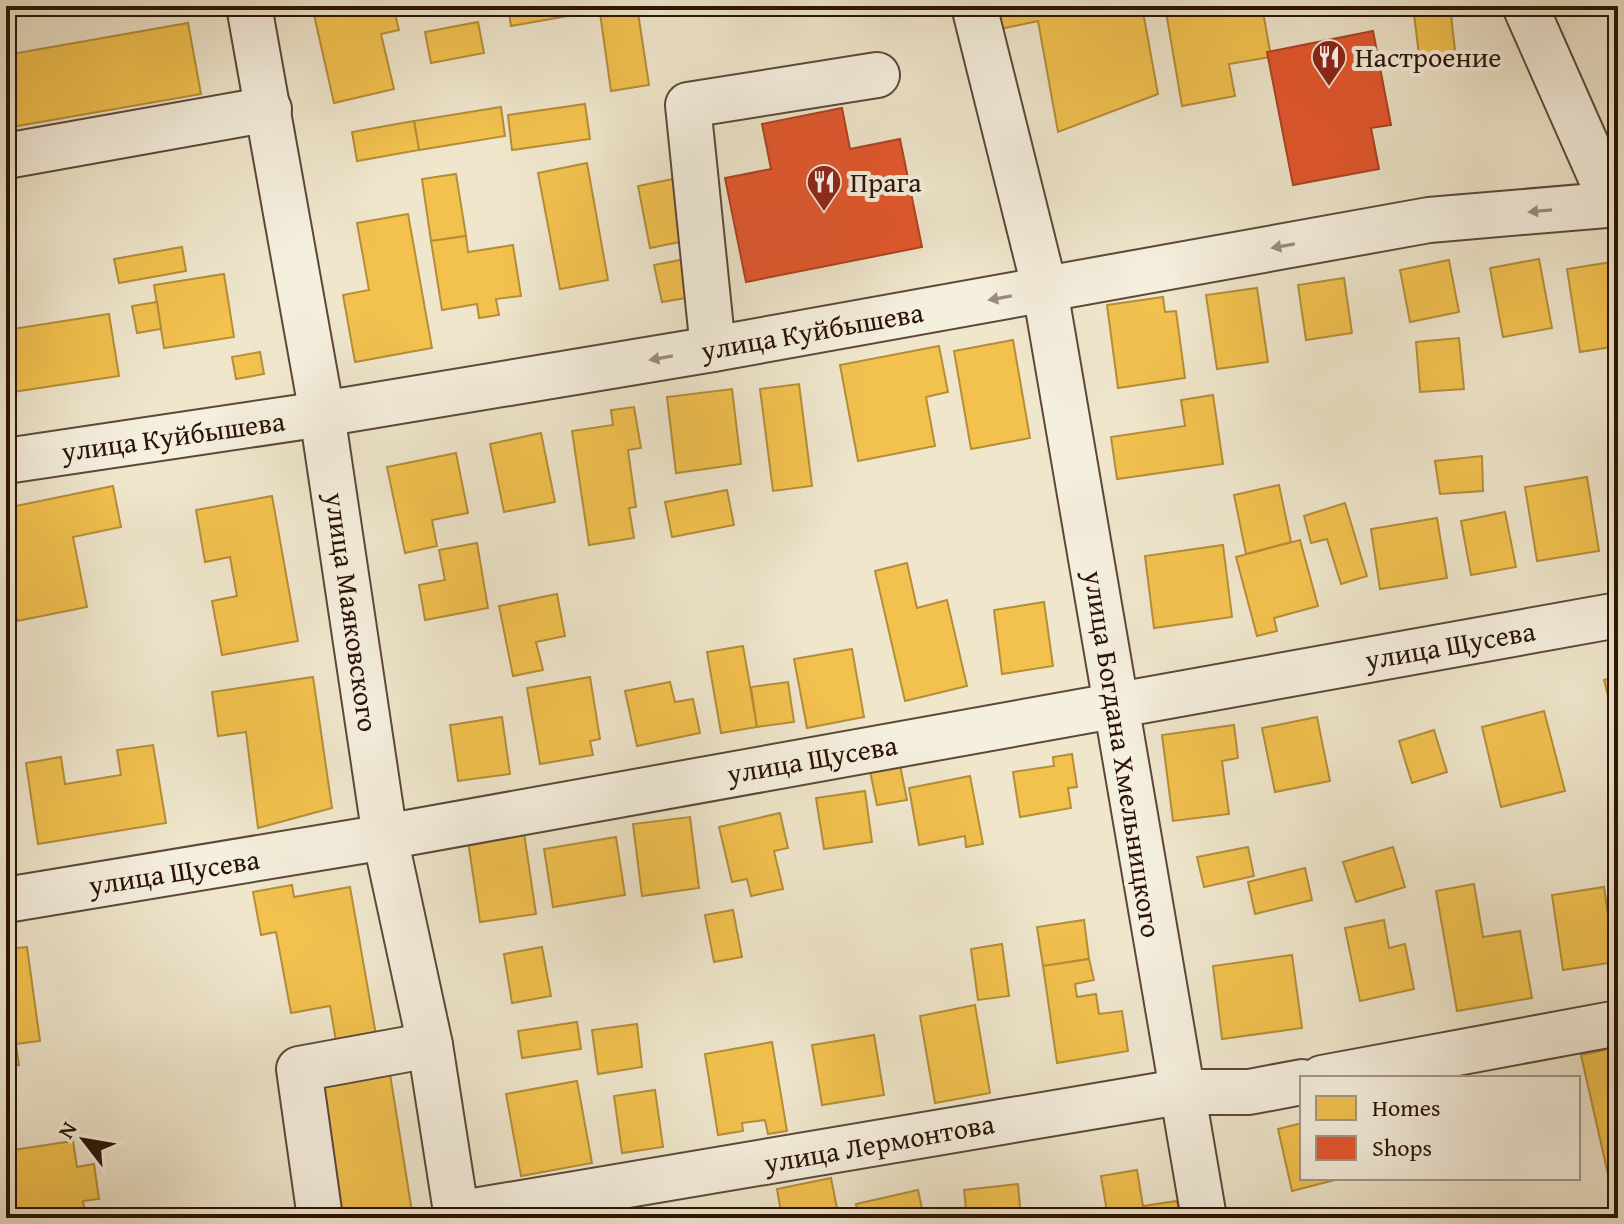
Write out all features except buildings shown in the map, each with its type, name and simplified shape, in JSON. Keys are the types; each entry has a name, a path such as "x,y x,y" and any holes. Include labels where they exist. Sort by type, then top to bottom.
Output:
{"street":[{"name":"улица Маяковского","path":"249,6 322,414 385,837 430,1045 457,1216"},
{"name":"улица Богдана Хмельницкого","path":"974,6 1045,290 1179,1092 1204,1218"},
{"path":"1525,6 1615,205"},
{"path":"713,349 688,105 877,75"},
{"path":"6,156 269,109"},
{"name":"улица Куйбышева","path":"6,461 322,414 713,349 1429,220 1615,205"},
{"name":"улица Щусева","path":"6,900 385,837 1115,703 1618,615"},
{"path":"1333,1076 1618,1023"},
{"path":"320,1218 299,1069 430,1045"},
{"name":"улица Лермонтова","path":"457,1216 1179,1092 1249,1092 1300,1082"}],"place":[{"name":"Настроение","path":"1329,88"},
{"name":"Прага","path":"824,213"}]}
